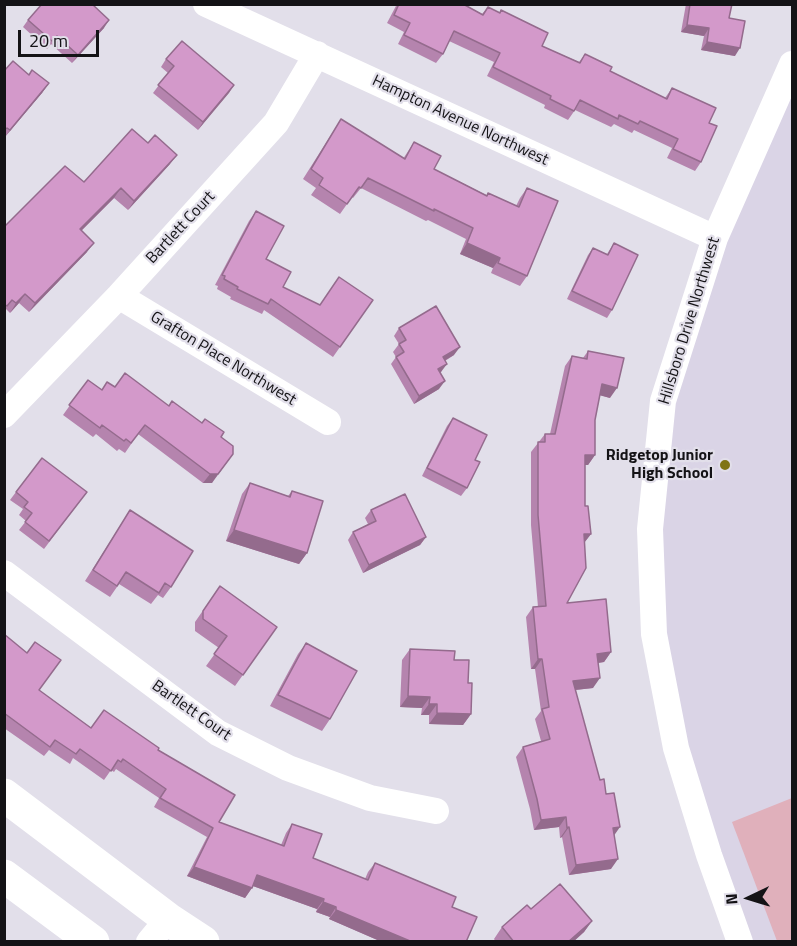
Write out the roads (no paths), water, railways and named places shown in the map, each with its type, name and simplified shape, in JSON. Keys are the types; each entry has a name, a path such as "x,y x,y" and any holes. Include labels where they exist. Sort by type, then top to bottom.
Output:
{"main road":[{"path":"4,795 158,930 203,942"},
{"path":"4,876 93,942"}],"street":[{"name":"Hampton Avenue Northwest","path":"206,4 714,238"},
{"name":"Bartlett Court","path":"4,415 119,296 276,123 317,54"},
{"name":"Hillsboro Drive Northwest","path":"740,942 709,855 676,748 654,634 650,529 663,401 714,238 792,64"},
{"name":"Grafton Place Northwest","path":"119,296 328,422"},
{"name":"Bartlett Court","path":"4,573 218,733 288,768 370,798 436,811"}],"place":[{"name":"Ridgetop Junior High School","path":"725,465"}]}
